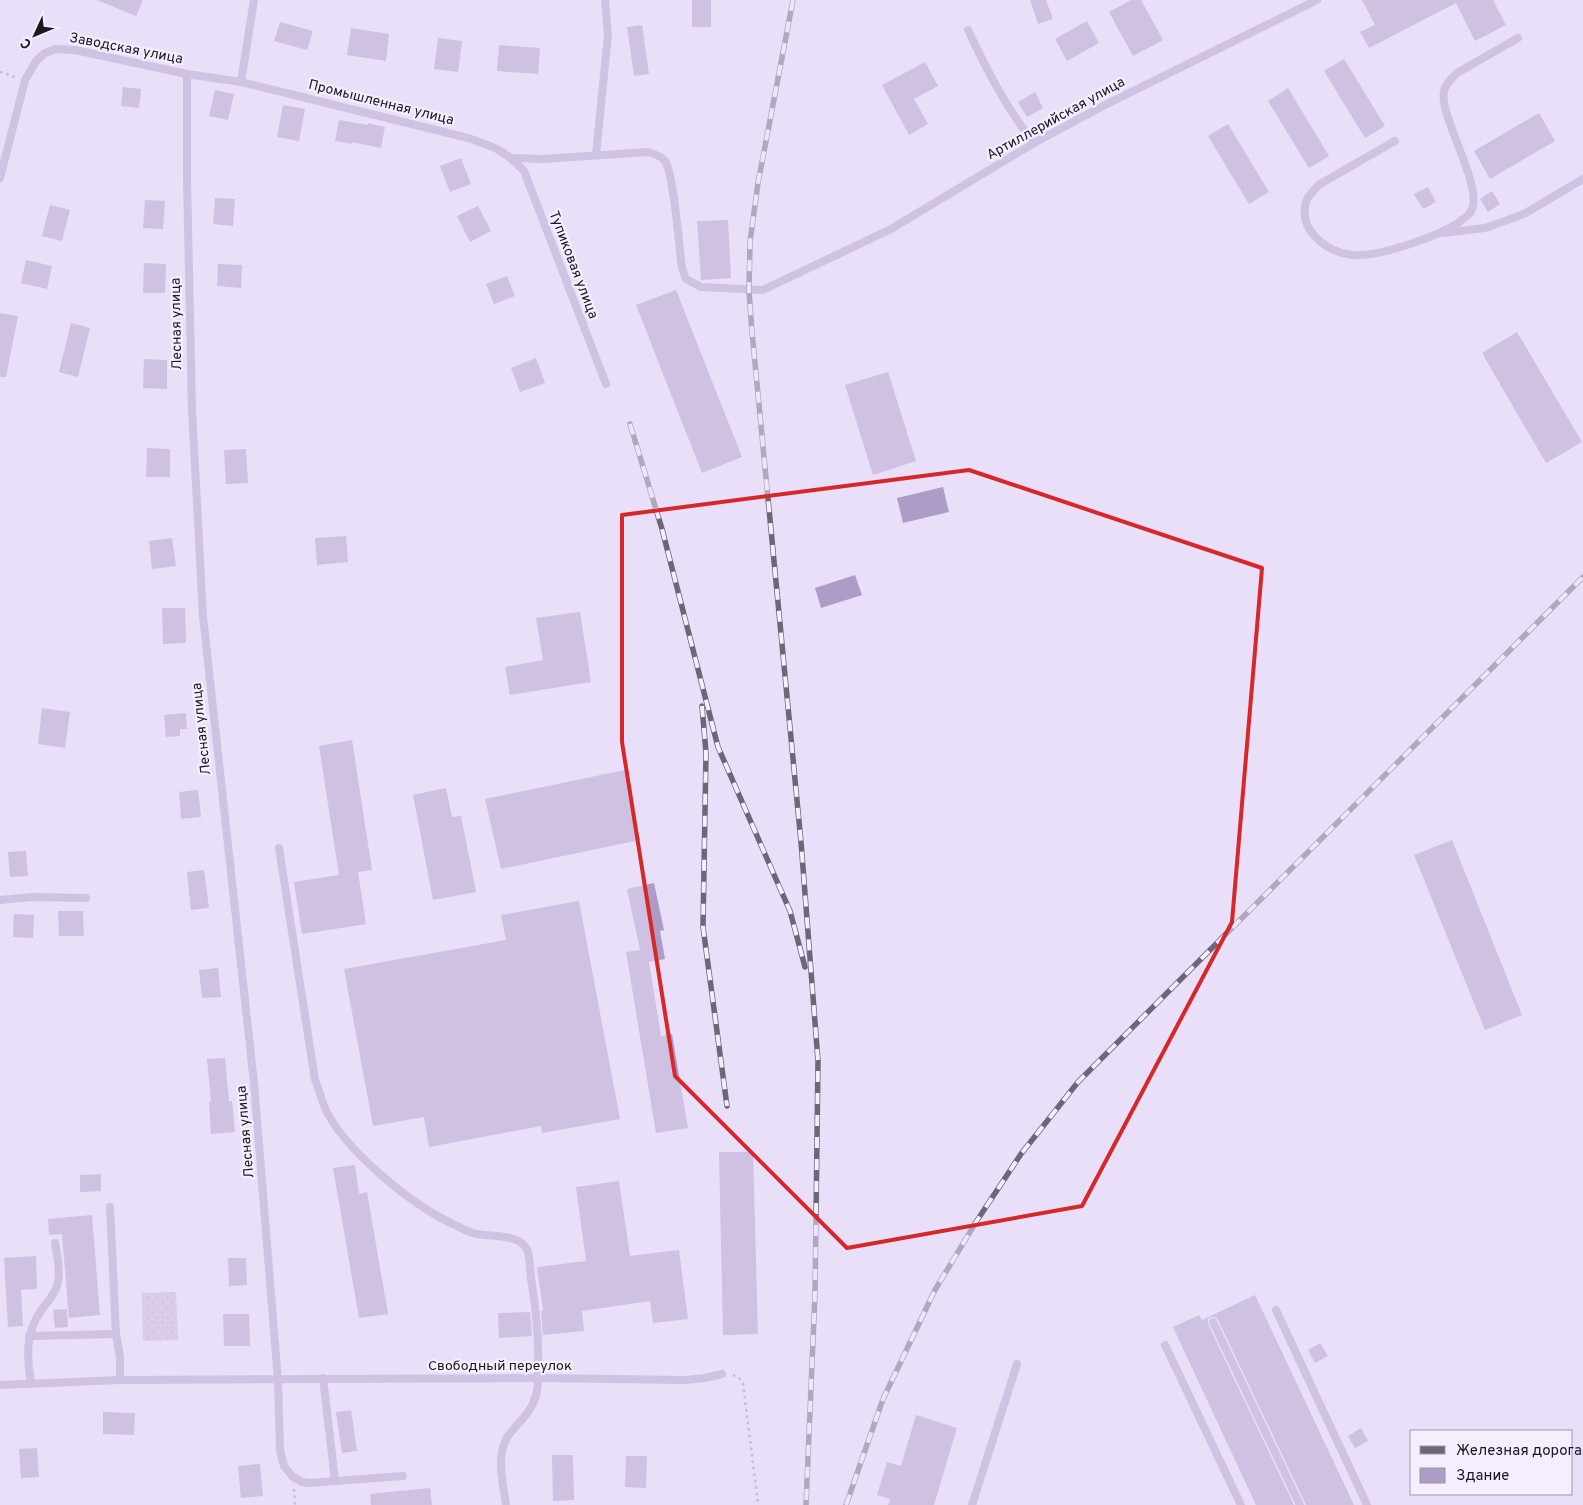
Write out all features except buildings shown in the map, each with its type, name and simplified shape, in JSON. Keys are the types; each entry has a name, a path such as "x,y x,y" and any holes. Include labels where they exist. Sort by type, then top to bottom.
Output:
{"lane":[{"path":"241,82 254,0"},
{"path":"512,158 543,159 596,155 608,35 605,0"},
{"name":"Артиллерийская улица","path":"596,155 648,152 660,156 666,163 672,187 682,268 686,279 701,287 763,290 891,229 1034,143 1103,106 1307,2 1317,0"},
{"path":"968,30 994,83 1018,123 1034,143"},
{"path":"1395,141 1320,184 1312,192 1306,201 1304,215 1308,227 1316,239 1334,250 1352,255 1386,250 1435,234 1458,223 1471,213 1474,207 1474,199 1470,178 1443,98 1446,86 1450,78 1457,72 1518,38"},
{"name":"Заводская улица","path":"0,178 25,80 36,62 46,53 56,49 75,50 187,74"},
{"name":"Промышленная улица","path":"187,74 241,82 468,138 496,147 512,158"},
{"name":"Лесная улица","path":"187,74 187,180 192,410 202,616 254,1083 278,1380 280,1450 284,1466 293,1477 302,1482 403,1476"},
{"name":"Тупиковая улица","path":"512,158 524,171 606,384"},
{"path":"1435,234 1485,228 1524,214 1583,179"},
{"path":"279,848 315,1080 325,1109 347,1142 374,1169 436,1216 472,1233 510,1238 522,1242 527,1250 535,1301 539,1354 537,1394 527,1414 510,1433 502,1449 501,1461 506,1505"},
{"path":"0,900 33,897 86,898"},
{"path":"110,1207 120,1380"},
{"path":"31,1383 27,1355 29,1336 36,1318 52,1297 57,1285 58,1272 55,1243"},
{"path":"1276,1310 1367,1505"},
{"path":"1213,1322 1300,1505"},
{"path":"29,1336 116,1334"},
{"path":"1165,1345 1241,1505"},
{"path":"972,1505 1017,1364"},
{"name":"Свободный переулок","path":"0,1384 120,1380 278,1380 323,1378 685,1380 722,1374"},
{"path":"323,1378 335,1481"}],"path":[{"path":"0,72 25,80"},
{"path":"722,1374 730,1373 739,1378 743,1384 758,1502"}],"highlighted area":[{"path":"969,470 1262,568 1232,922 1082,1206 847,1248 675,1076 622,742 622,515"}],"shaded area":[{"path":"176,1292 178,1340 143,1341 142,1293"}],"railway":[{"path":"793,0 758,183 750,242 749,291 801,842 818,1061 815,1294 806,1505"},
{"path":"630,424 662,529 718,747 790,911 805,967"},
{"path":"846,1505 883,1399 935,1290 976,1222 1021,1154 1078,1082 1583,577"},
{"path":"702,706 706,753 703,927 727,1106"}]}
